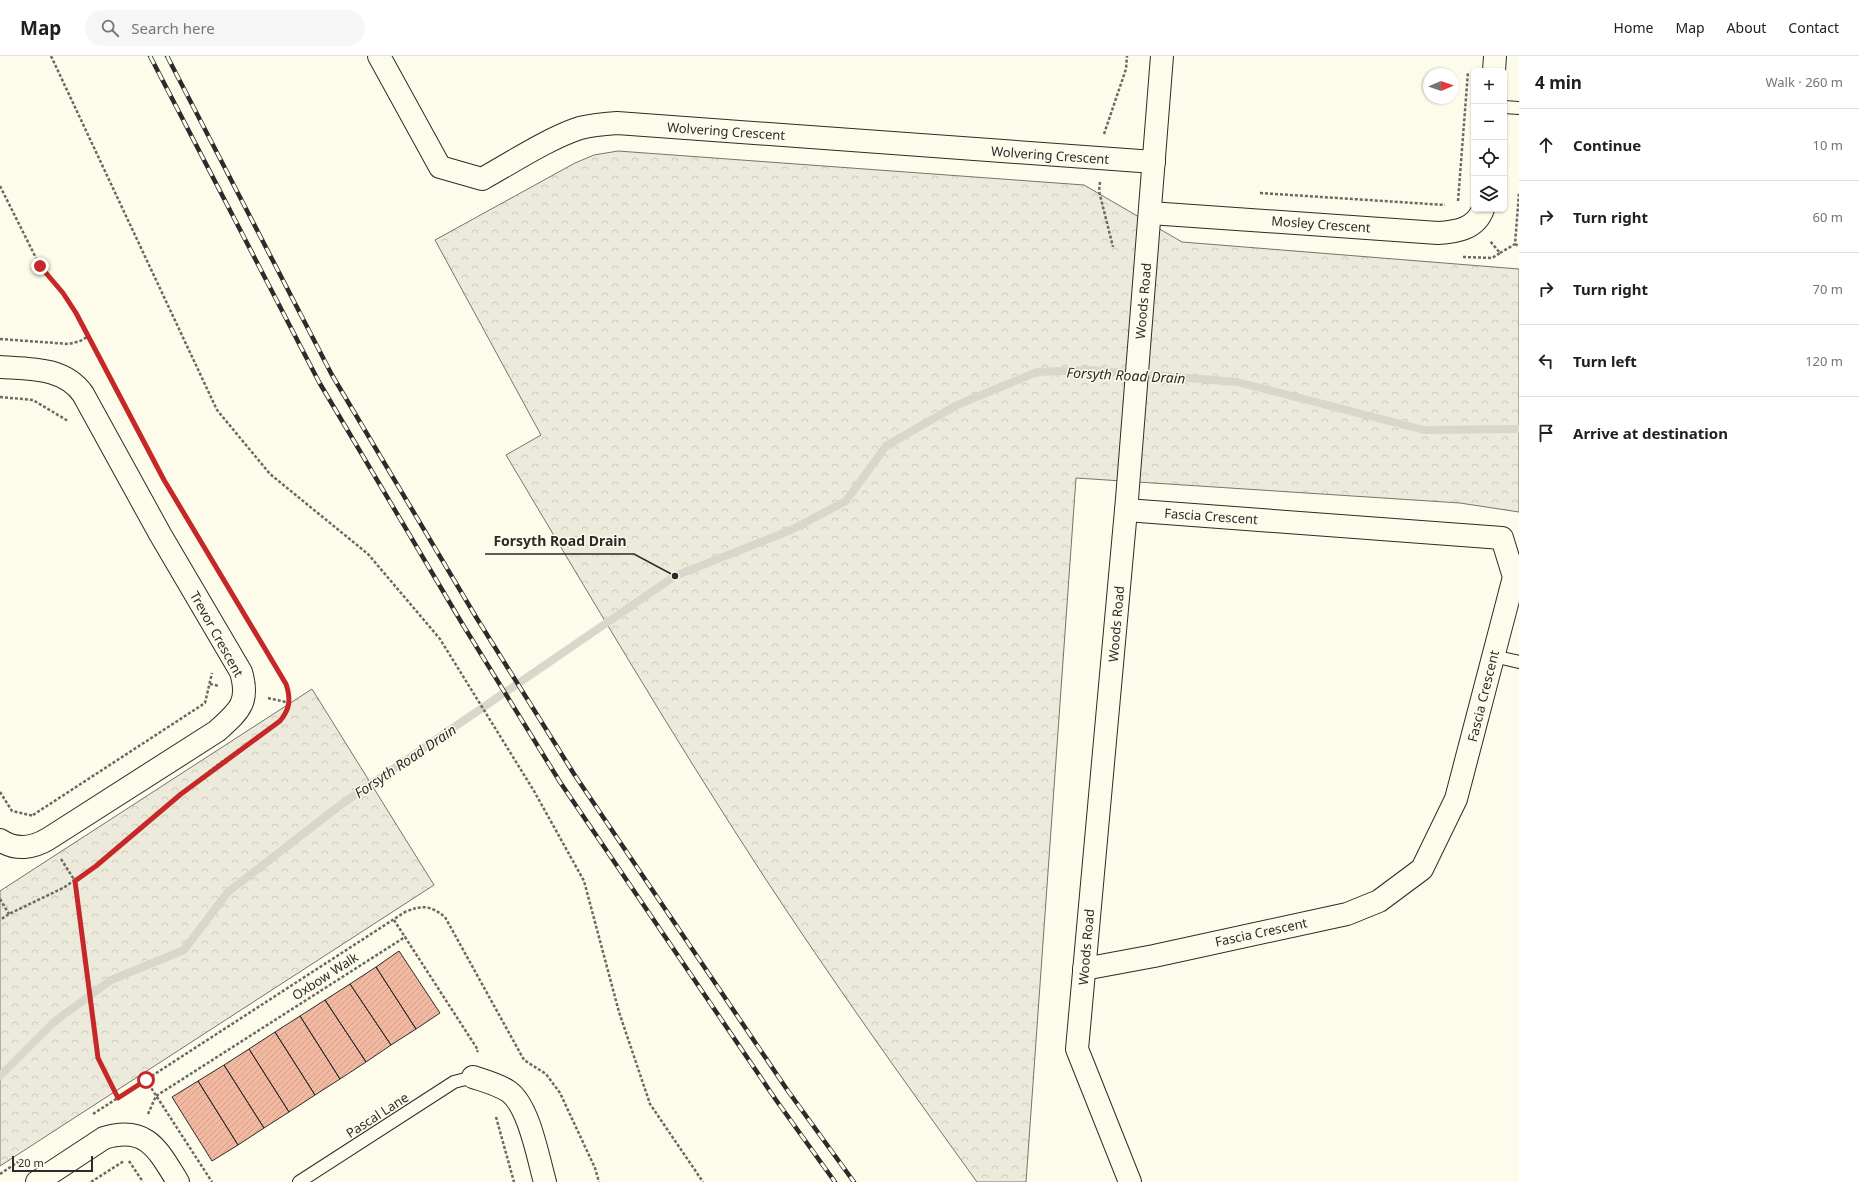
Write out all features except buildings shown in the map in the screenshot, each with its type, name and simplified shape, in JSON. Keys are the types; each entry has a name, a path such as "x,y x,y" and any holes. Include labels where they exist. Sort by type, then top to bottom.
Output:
{"street":[{"name":"Wolvering Crescent","path":"379,56 440,167 482,179 562,135 580,128 596,125 617,124 1154,162"},
{"name":"Woods Road","path":"1130,1182 1077,1049 1127,504 1162,56"},
{"path":"1494,68 1495,56"},
{"name":"Mosley Crescent","path":"1150,213 1438,233 1456,232 1471,226 1481,212"},
{"name":"Trevor Crescent","path":"0,367 60,374 80,389 160,534 241,672 245,693 244,699 238,710 217,731 48,839 33,846 24,847 14,847 0,840"},
{"name":"Fascia Crescent","path":"1084,969 1154,956 1347,914 1379,901 1422,869 1456,799 1514,577 1502,538 1127,504"},
{"path":"473,1077 492,1083 509,1092 525,1113 545,1182"},
{"path":"36,1182 104,1138 117,1134 138,1136 148,1141 162,1157 178,1182"}],"lane":[{"path":"1507,107 1519,108"},
{"path":"1493,656 1519,662"},
{"name":"Pascal Lane","path":"299,1182 454,1082 473,1077"}],"path":[{"path":"51,56 217,410 270,474 368,554 440,639 534,792 584,881 619,1012 650,1104 704,1182"},
{"path":"1103,134 1126,69 1127,56"},
{"path":"0,186 40,266 63,293 89,336 164,480 286,684 290,703 280,721 186,790 96,866 75,881 0,920"},
{"path":"1099,191 1113,248"},
{"path":"1260,193 1450,206"},
{"path":"1515,244 1519,193"},
{"path":"1454,203 1458,201"},
{"path":"1515,244 1519,246"},
{"path":"1500,254 1515,244"},
{"path":"0,339 69,344 80,341 89,336"},
{"path":"0,398 34,400 72,424"},
{"path":"33,815 205,703 212,670"},
{"path":"75,881 98,1058 118,1098"},
{"path":"0,899 9,914"},
{"path":"92,1115 394,920 418,907 435,909 445,917 524,1060 546,1074 560,1093 595,1168 599,1182"},
{"path":"394,920 478,1050 473,1077"},
{"name":"Oxbow Walk","path":"156,1096 405,937"},
{"path":"146,1080 212,1182"},
{"path":"138,1136 156,1096"},
{"path":"495,1113 514,1182"},
{"path":"0,1174 26,1157"},
{"path":"128,1159 143,1182"}],"green space":[{"path":"618,151 1084,185 1182,242 1519,269 1519,512 1460,503 1076,478 1026,1182 977,1182 922,1106 815,953 763,875 632,666 506,455 541,435 435,240 575,163 594,155"},
{"path":"312,689 434,885 0,1166 0,891"}],"waterway":[{"name":"Forsyth Road Drain","path":"0,1076 54,1022 111,980 184,950 228,892 339,806 675,576 791,530 846,501 886,446 957,405 1037,372 1090,370 1237,382 1424,430 1519,429"}],"railway":[{"path":"150,56 319,382 463,625 560,782 776,1100 835,1182"},
{"path":"167,56 332,375 476,617 574,774 788,1091 854,1182"}],"place":[{"name":"Forsyth Road Drain","path":"675,576"}],"route":[{"path":"40,266 63,293 76,313 164,480 289,691 290,703 280,721 181,794 96,866 75,881 98,1058 118,1098 146,1080"}]}
